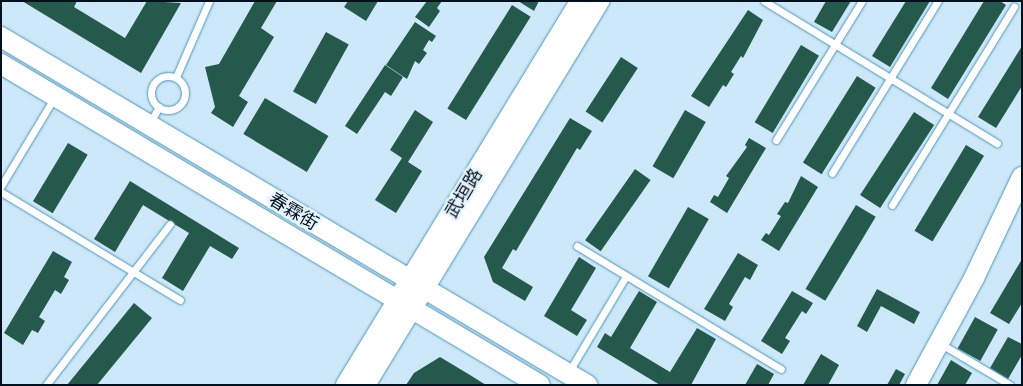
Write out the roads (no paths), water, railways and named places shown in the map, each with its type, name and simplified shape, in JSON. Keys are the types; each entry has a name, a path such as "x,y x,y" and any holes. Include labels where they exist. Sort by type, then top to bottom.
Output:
{"main road":[{"name":"武垣路","path":"365,385 405,304 580,1"},
{"name":"武垣路","path":"417,284 599,1"},
{"name":"春霖街","path":"1,36 154,116 417,284 587,385"},
{"name":"春霖街","path":"1,64 540,385"},
{"path":"916,385 1022,177"},
{"name":"武垣路","path":"346,385 405,304"}],"lane":[{"path":"176,77 209,1"},
{"path":"764,1 997,143"},
{"path":"776,140 862,1"},
{"path":"832,173 938,1"},
{"path":"892,205 1014,7"},
{"path":"162,76 176,77 185,88 184,100 170,110 154,116 152,99 154,83 162,76"},
{"path":"1,186 55,96"},
{"path":"1,192 180,300"},
{"path":"46,385 170,224"},
{"path":"577,246 781,369"},
{"path":"568,374 626,276"},
{"path":"939,343 1010,385"}]}
